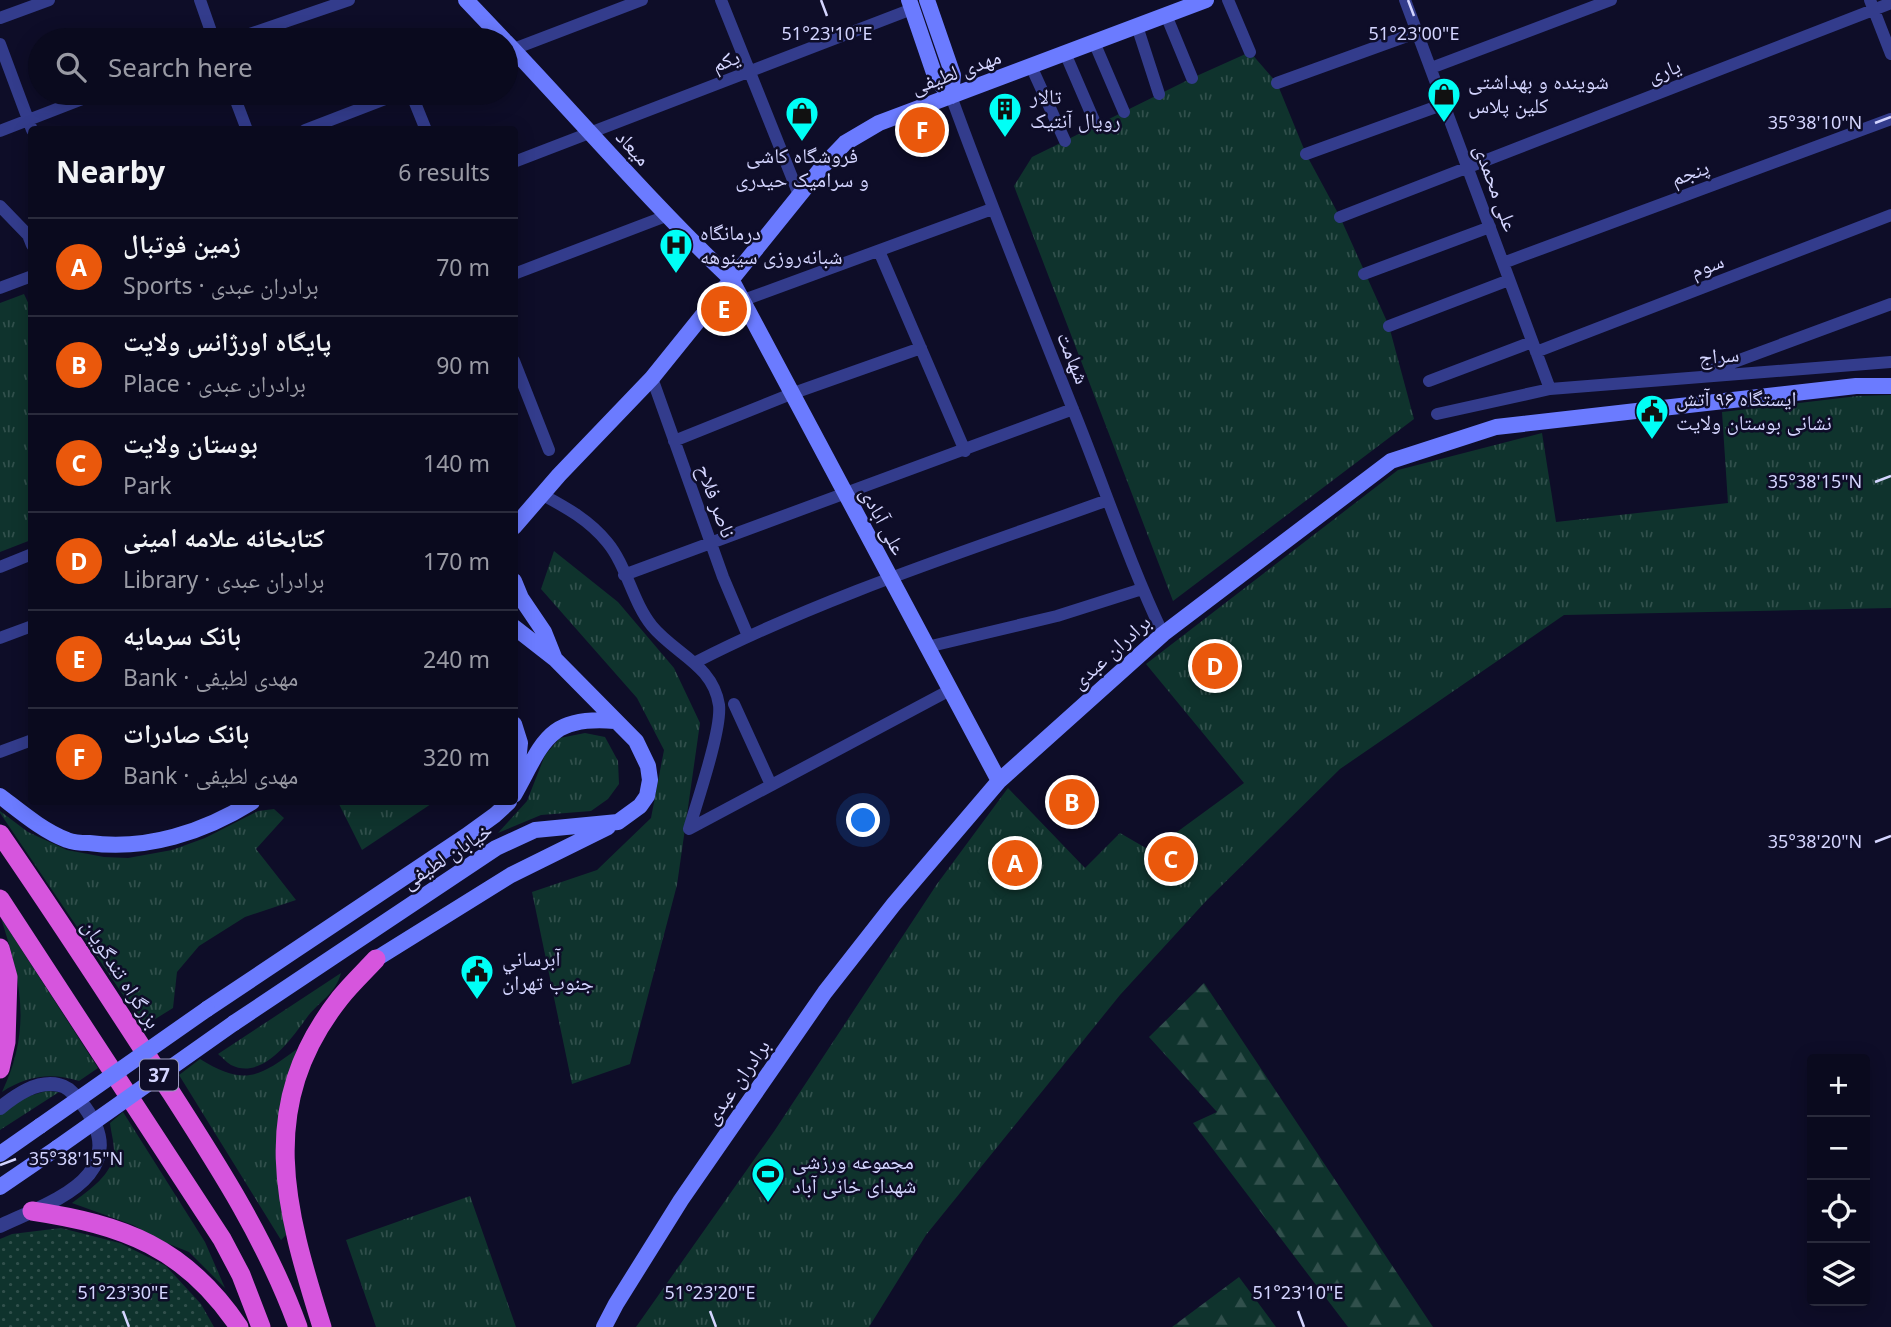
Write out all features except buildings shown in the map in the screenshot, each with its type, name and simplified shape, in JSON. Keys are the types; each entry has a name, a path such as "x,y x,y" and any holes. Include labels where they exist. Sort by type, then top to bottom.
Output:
{"highway":[{"name":"بزرگراه تندگویان","path":"0,834 223,1174 265,1247 298,1327"},
{"name":"37","path":"0,899 222,1239 241,1275 261,1327"},
{"path":"0,948 8,977 6,1042 0,1069"},
{"path":"322,1327 303,1267 286,1188 284,1152 288,1111 300,1069 317,1034 339,999 376,958"},
{"path":"33,1211 82,1218 121,1231 153,1246 194,1272 224,1305 239,1327"}],"main road":[{"name":"میعاد","path":"466,0 491,28"},
{"path":"928,0 953,75 951,96"},
{"name":"مهدی لطیفی","path":"518,523 559,475 652,378 799,195 845,143 879,123 1206,0"},
{"path":"911,5 936,79 951,96"},
{"name":"میعاد","path":"518,57 592,133 666,216 731,279"},
{"name":"علی آبادی","path":"731,279 999,781"},
{"name":"برادران عبدی","path":"604,1327 681,1200 825,992 894,904 999,781 1163,634 1391,461 1496,427 1856,386 1891,386"},
{"path":"518,591 544,632 555,659"},
{"path":"376,958 511,875 618,822 640,806 647,796 650,780 648,766 636,741 555,659 518,630"},
{"path":"518,786 542,743 557,729 593,719 615,721"},
{"path":"518,737 518,760"},
{"path":"0,796 36,824 69,841 113,846 160,841 194,830 246,805"},
{"name":"خیابان لطیفی","path":"0,1154 206,1009 466,836 506,805"},
{"name":"خیابان لطیفی","path":"0,1187 234,1023 506,843 535,830 618,822"}],"street":[{"path":"0,18 49,0"},
{"path":"200,0 210,28"},
{"path":"267,28 349,0"},
{"path":"518,42 642,0"},
{"path":"721,0 799,195"},
{"path":"1228,0 1250,52"},
{"name":"علی محمدی","path":"1405,0 1550,389"},
{"path":"1431,68 1611,0"},
{"name":"یاری","path":"1340,217 1872,5 1891,3"},
{"name":"یکم","path":"518,161 748,73 911,5"},
{"path":"1872,5 1891,54"},
{"path":"1166,15 1192,78"},
{"path":"1137,26 1159,94"},
{"path":"1277,83 1418,32"},
{"path":"1094,42 1124,112"},
{"path":"0,44 30,125"},
{"path":"1065,53 1096,125"},
{"path":"1031,66 1065,141"},
{"name":"شهامت","path":"951,96 992,209 1142,589 1163,634"},
{"path":"1306,154 1444,104"},
{"path":"0,131 30,125 72,105"},
{"path":"238,105 245,126"},
{"path":"315,126 370,105"},
{"path":"416,105 424,126"},
{"name":"پنجم","path":"1503,263 1891,119"},
{"path":"0,206 28,236"},
{"path":"741,301 992,209"},
{"name":"سوم","path":"1429,381 1534,347 1891,215"},
{"path":"518,272 666,216"},
{"path":"1364,274 1490,227"},
{"path":"879,251 965,451"},
{"path":"0,288 28,278"},
{"path":"1389,326 1509,280"},
{"path":"1694,377 1891,304"},
{"path":"674,441 791,394 921,348"},
{"name":"سراج","path":"1437,414 1550,389 1891,362"},
{"name":"ناصر فلاح","path":"652,378 711,543 748,636"},
{"path":"520,390 549,450"},
{"path":"624,575 1073,409"},
{"path":"543,495 582,517 608,543 652,626 678,652 696,662 708,675 719,705 716,729 690,829 950,690"},
{"path":"696,662 748,636 890,579 1108,500"},
{"path":"0,567 28,556"},
{"path":"927,647 1057,616 1142,589"},
{"path":"0,638 28,628"},
{"path":"734,704 771,785"},
{"path":"0,752 28,742"},
{"path":"0,1108 33,1087 61,1085 69,1089 85,1107 98,1127 101,1147 96,1165 82,1182 33,1211 0,1226"}],"green space":[{"path":"1250,52 1277,83 1306,154 1340,217 1389,326 1414,419 1173,601 1014,186 1032,157"},
{"path":"24,294 28,302 28,541 0,552 0,303"},
{"path":"1891,395 1891,608 1564,615 1340,769 1206,901 1120,995 926,1235 869,1327 636,1327 775,1130 937,884 1008,788 1085,868 1120,833 1151,851 1244,783 1146,664 1398,470 1542,433 1556,522 1728,503 1722,412 1858,396"},
{"path":"554,551 618,602 674,668 700,723 677,885 630,1064 572,1084 532,892 597,870 651,818 664,750 637,698 541,589"},
{"path":"585,733 605,737 618,761 619,784 608,799 591,811 541,815 498,833 527,801 545,755 560,738"},
{"path":"340,805 430,805 362,850"},
{"path":"274,809 284,818 256,849 296,900 245,917 199,946 177,972 173,1008 144,1026 0,813 28,832 67,850 104,857 128,858 172,850 205,838 258,811"},
{"path":"1028,826 1054,855 1001,899 977,871"},
{"path":"1,918 98,1068 79,1081 39,1077 20,1082 2,1092 17,1047 20,1005 14,963"},
{"path":"341,973 332,991 276,1055 254,1067 243,1068 231,1065 218,1054"},
{"path":"1204,983 1433,1327 1348,1327 1193,1123 1217,1112 1149,1037"},
{"path":"297,1049 287,1084 286,1235 281,1240 179,1075 200,1059 228,1073 250,1075 272,1067"},
{"path":"46,1091 59,1092 0,1130 0,1112 23,1098"},
{"path":"123,1112 205,1242 225,1288 189,1252 133,1225 72,1203 99,1181 110,1167 114,1151 110,1123"},
{"path":"470,1196 516,1327 376,1327 346,1240"},
{"path":"61,1228 120,1243 166,1266 201,1304 214,1327 0,1327 0,1239 12,1234"},
{"path":"1239,1277 1276,1327 1172,1327"}],"place":[{"name":"شوینده و بهداشتی کلین پلاس","path":"1444,124"},
{"name":"بانک صادرات","path":"922,130"},
{"name":"تالار رویال آنتیک","path":"1005,139"},
{"name":"فروشگاه کاشی و سرامیک حیدری","path":"802,143"},
{"name":"درمانگاه شبانه‌روزی سینوهه","path":"676,275"},
{"name":"بانک سرمایه","path":"724,309"},
{"name":"ایستگاه ۹۶ آتش نشانی بوستان ولایت","path":"1652,441"},
{"name":"کتابخانه علامه امینی","path":"1215,666"},
{"name":"پایگاه اورژانس ولایت","path":"1072,802"},
{"name":"بوستان ولایت","path":"1171,859"},
{"name":"زمین فوتبال","path":"1015,863"},
{"name":"آبرساني جنوب تهران","path":"477,1001"},
{"name":"مجموعه ورزشی شهدای خانی آباد","path":"768,1204"}]}
